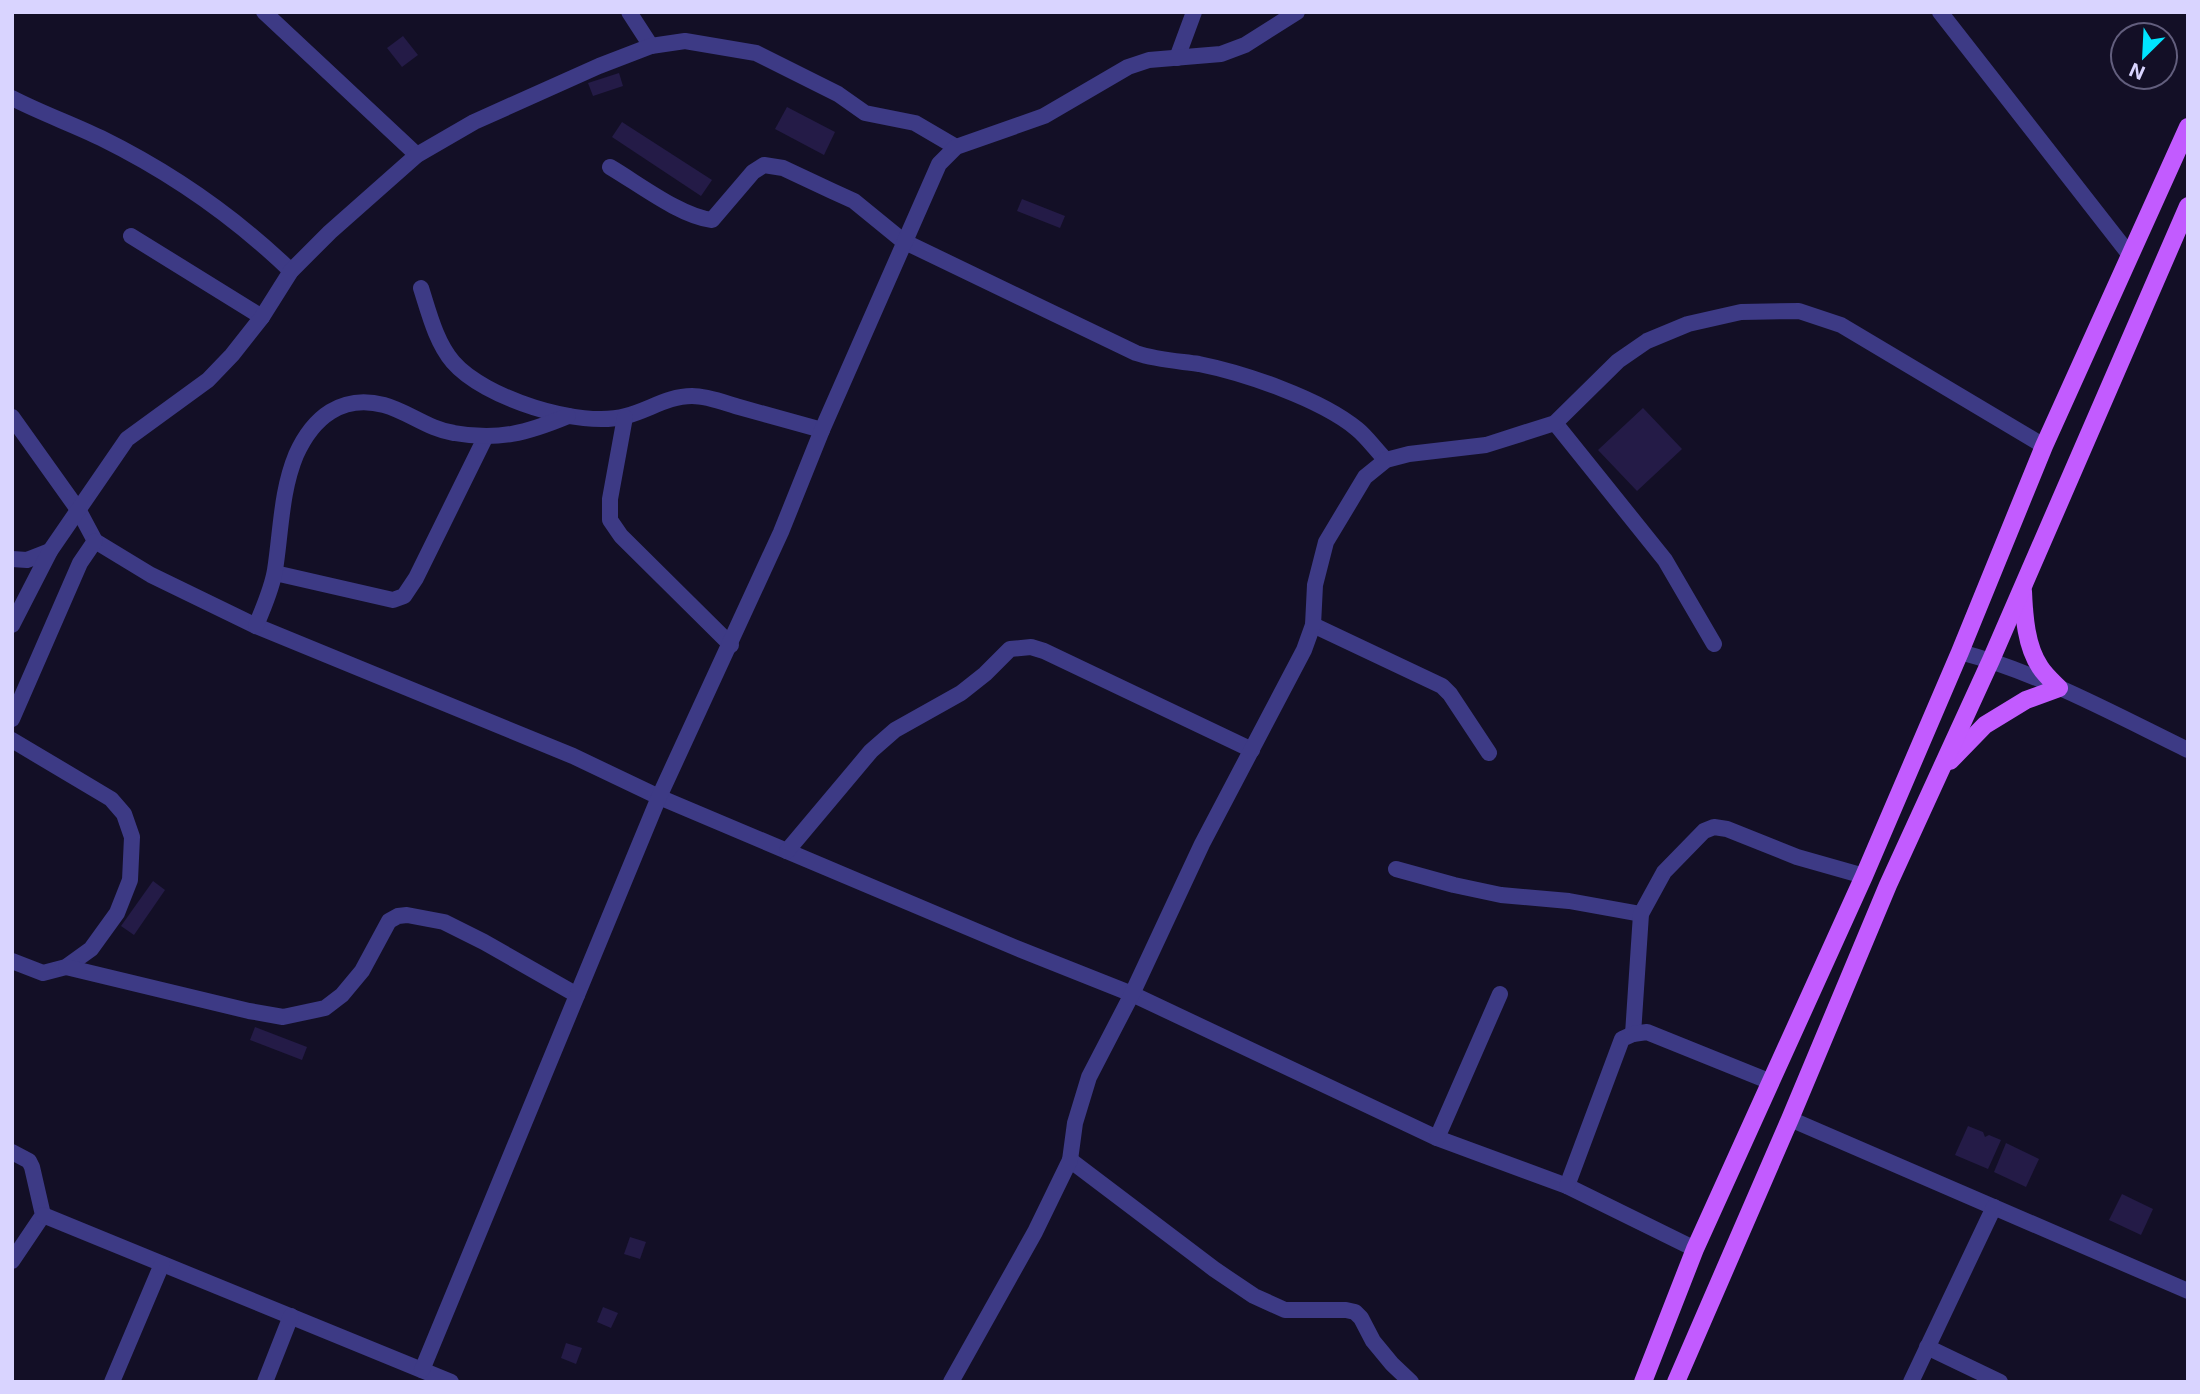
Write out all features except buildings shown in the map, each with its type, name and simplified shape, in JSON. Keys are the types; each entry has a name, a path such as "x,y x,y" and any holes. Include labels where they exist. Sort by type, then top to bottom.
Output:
{"main road":[{"path":"1643,1382 1695,1250 1864,876 2044,446 2188,127"},
{"path":"1676,1382 1888,884 1991,660 2188,206"},
{"path":"1940,771 1986,725 2026,700 2059,688 2040,667 2032,648 2024,620 2023,586"}],"street":[{"path":"264,12 417,155"},
{"path":"629,12 651,46"},
{"path":"1177,58 1194,12"},
{"path":"422,1370 659,797 781,533 822,430 939,164 956,147 1044,116 1128,67 1149,60 1221,54 1245,45 1297,12"},
{"path":"1940,12 2129,254"},
{"path":"12,625 50,551 127,439 208,380 262,317 291,271 330,232 417,155 474,122 599,66 651,46 685,41 757,54 838,94 865,113 915,123 956,147"},
{"path":"12,98 102,138 186,188 256,237 291,271"},
{"path":"610,167 677,207 702,219 712,220 753,172 764,165 783,169 854,201 904,241 1136,353 1242,376 1321,405 1357,429 1386,460"},
{"path":"131,236 262,317"},
{"path":"421,288 438,337 453,362 480,384 527,404 568,416 625,417 671,398 694,396 822,430"},
{"path":"951,1382 1035,1232 1070,1160 1074,1123 1089,1077 1132,994 1202,844 1304,650 1313,625 1315,585 1326,542 1365,477 1386,460 1409,454 1486,445 1555,422 1618,361 1647,341 1688,324 1741,312 1799,311 1841,325 2044,446"},
{"path":"256,626 275,573 282,508 295,457 309,431 331,411 351,402 384,405 429,427 486,436 521,434 568,416"},
{"path":"12,417 79,511 95,541 151,575 256,626 573,756 659,797 1132,994 1437,1138 1567,1186 1695,1250"},
{"path":"625,417 610,499 610,520 621,536 731,645"},
{"path":"1555,422 1665,560 1714,644"},
{"path":"275,573 393,600 404,596 416,578 486,436"},
{"path":"12,719 80,564 95,541"},
{"path":"12,559 27,560 50,551"},
{"path":"1313,625 1442,686 1489,753"},
{"path":"787,851 871,751 895,730 961,693 1010,649 1031,647 1044,651 1252,750"},
{"path":"1960,652 1991,660 2059,688 2188,750"},
{"path":"12,740 111,799 124,814 132,837 130,880 117,913 91,949 66,967 43,973 12,961"},
{"path":"1633,1034 1641,914 1664,872 1704,831 1714,827 1797,857 1864,876"},
{"path":"1395,869 1454,886 1501,895 1569,901 1641,914"},
{"path":"66,967 283,1017 326,1008 342,995 362,971 389,921 407,915 444,922 577,995"},
{"path":"1437,1138 1500,994"},
{"path":"1567,1186 1622,1039 1647,1032 1771,1082"},
{"path":"1790,1119 2188,1291"},
{"path":"12,1152 29,1161 32,1167 43,1215 12,1261"},
{"path":"1070,1160 1254,1296 1285,1310 1355,1312 1386,1357 1411,1382"},
{"path":"1910,1382 1994,1207"},
{"path":"43,1215 451,1382"},
{"path":"112,1382 162,1264"},
{"path":"265,1382 291,1316"},
{"path":"1927,1347 2000,1382"}]}
